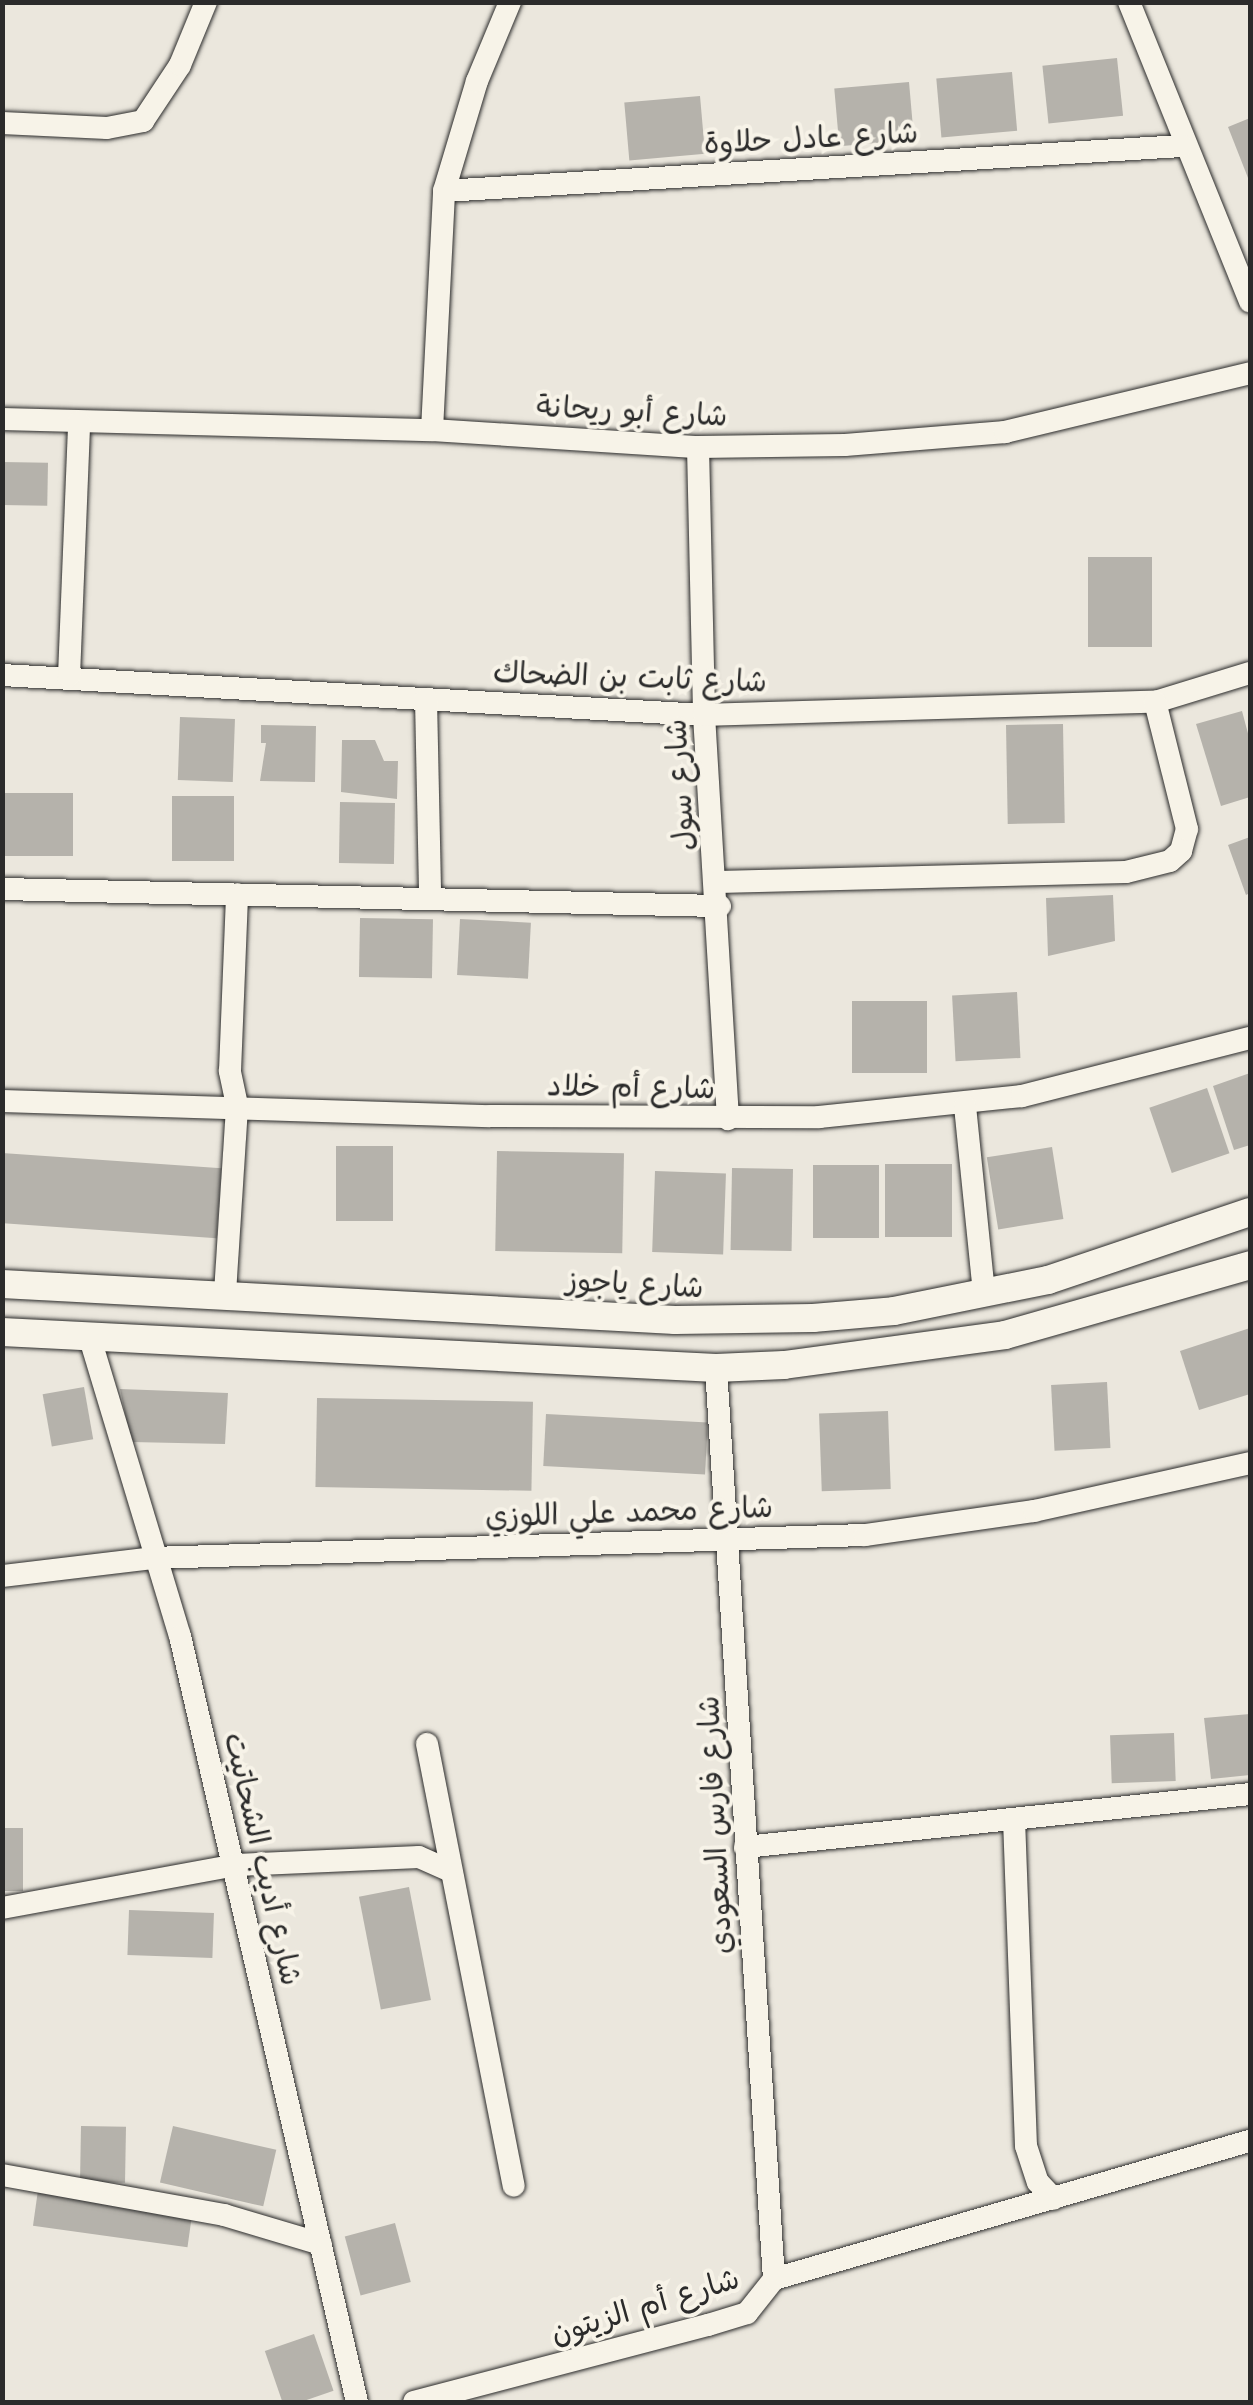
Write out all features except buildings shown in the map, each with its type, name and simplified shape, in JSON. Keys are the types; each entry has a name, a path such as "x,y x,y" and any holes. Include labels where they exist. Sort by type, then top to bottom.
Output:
{"main road":[{"name":"شارع ياجوز","path":"2,1284 675,1320 878,1313 1094,1269 1250,1212"},
{"path":"2,1332 716,1368 856,1359 1005,1335 1250,1265"}],"street":[{"path":"2,122 108,128 142,122 180,64 206,2"},
{"path":"432,430 444,190 477,81 510,2"},
{"path":"1129,2 1182,146 1250,302"},
{"name":"شارع عادل حلاوة","path":"444,190 1182,146"},
{"name":"شارع أبو ريحانة","path":"2,418 432,430 698,447 845,445 1005,432 1250,373"},
{"path":"69,676 78,422"},
{"name":"شارع سول","path":"698,447 704,714 720,906 728,1119"},
{"name":"شارع ثابت بن الضحاك","path":"2,675 704,714 1155,702 1250,672"},
{"path":"426,699 430,898"},
{"path":"718,882 1126,872 1170,860 1181,851 1186,829 1155,702"},
{"path":"2,888 720,906"},
{"path":"225,1293 237,1105 230,1071 238,894"},
{"name":"شارع أم خلاد","path":"2,1100 728,1119 965,1106 1250,1038"},
{"path":"965,1106 984,1294"},
{"name":"شارع أديب الشحاتيت","path":"89,1335 152,1558 180,1636 236,1865 357,2402"},
{"name":"شارع فارس السعودي","path":"716,1368 730,1540 745,1848 774,2280"},
{"name":"شارع محمد علي اللوزي","path":"2,1576 152,1558 730,1540 951,1524 1250,1463"},
{"path":"427,1744 448,1870 514,2186"},
{"path":"745,1848 1250,1794"},
{"path":"1014,1819 1026,2146 1038,2182 1054,2199"},
{"path":"2,1908 236,1865 419,1857 448,1870"},
{"name":"شارع أم الزيتون","path":"414,2402 747,2312 774,2280 1250,2141"},
{"path":"2,2176 224,2214 321,2244"}]}
